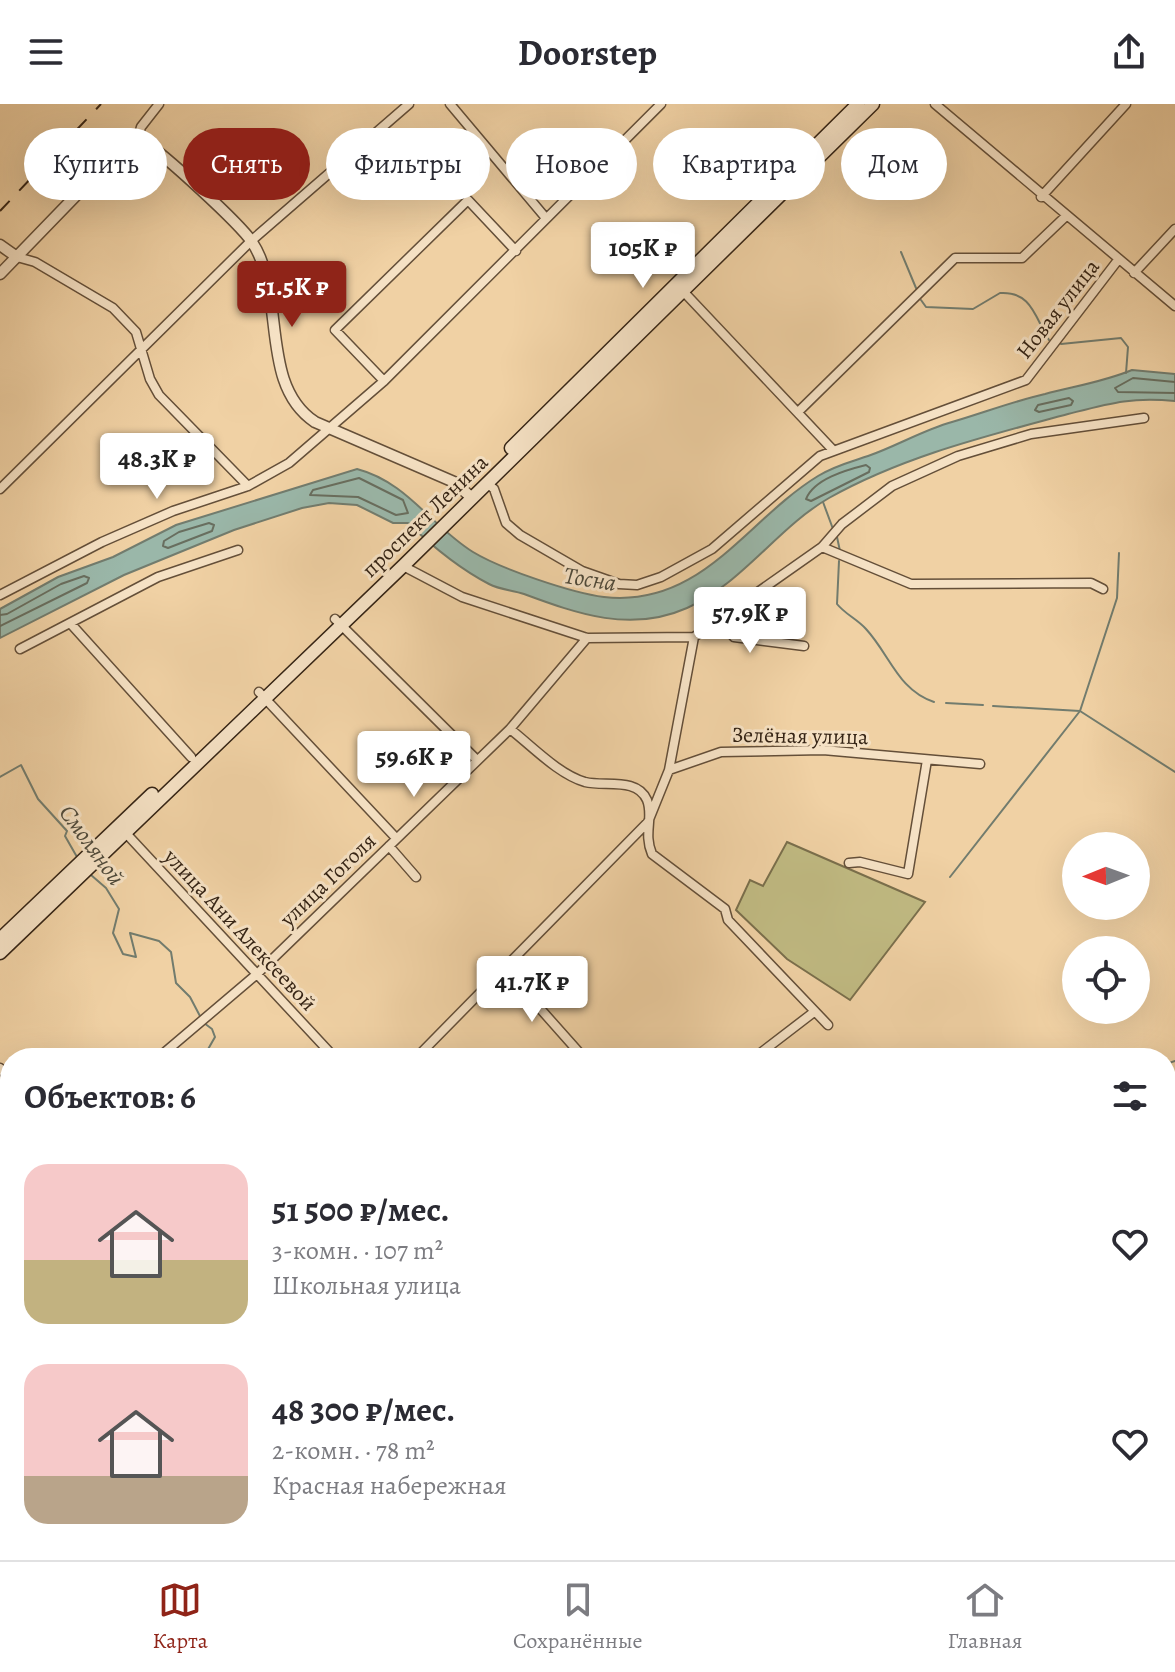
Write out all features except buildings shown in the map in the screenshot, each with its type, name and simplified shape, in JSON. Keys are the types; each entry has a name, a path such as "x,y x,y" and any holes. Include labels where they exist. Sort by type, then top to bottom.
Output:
{"main road":[{"name":"проспект Ленина","path":"469,495 487,483 858,104"},
{"name":"проспект Ленина","path":"0,939 64,884 407,559 679,287 873,104"},
{"name":"проспект Ленина","path":"122,829 191,757 262,695"},
{"name":"проспект Ленина","path":"0,953 64,884"}],"street":[{"path":"141,128 159,104"},
{"path":"0,489 251,241 409,104"},
{"path":"450,104 545,217"},
{"path":"0,595 29,577 130,530 248,486 289,463 384,381 661,104"},
{"path":"935,104 1041,197 1175,306"},
{"path":"1041,197 1126,104"},
{"path":"167,161 251,241 266,282 290,398 303,415 328,429 438,474 469,495"},
{"path":"0,274 72,200"},
{"path":"384,381 335,330 468,200 516,251"},
{"path":"798,412 955,258 1022,258 1065,217"},
{"name":"Новая улица","path":"1134,273 1175,229"},
{"path":"0,245 113,308 136,332 150,379 159,395 248,486"},
{"name":"Новая улица","path":"832,449 1026,380 1118,260"},
{"path":"487,483 494,489 506,523 520,535 582,571 619,584 637,585 661,577 712,549 787,481 832,449 679,287"},
{"path":"407,559 462,597 587,638 694,637 822,547 842,524 892,486 958,456 1031,434 1144,418"},
{"path":"822,547 911,584 1091,583 1103,589"},
{"path":"20,649 158,577 238,550"},
{"path":"718,619 734,637 804,646"},
{"path":"338,622 476,759"},
{"path":"71,624 191,757"},
{"path":"426,1048 648,822 669,770 694,637"},
{"name":"улица Гоголя","path":"169,1048 257,974 510,729 587,638"},
{"path":"262,695 392,842 416,877"},
{"path":"510,729 573,778 589,783 630,785 641,791 649,808 646,840 658,861 725,909 728,920 828,1025"},
{"name":"Зелёная улица","path":"669,770 721,752 823,750 980,764"},
{"path":"849,863 860,862 908,874 927,760"},
{"name":"улица Ани Алексеевой","path":"122,829 326,1048"},
{"path":"505,969 575,1048"},
{"path":"767,1048 814,1012"}],"shaded area":[{"path":"787,842 925,902 850,1000 787,959 736,910 750,880 763,886"}],"water":[{"path":"1132,370 1175,374 1175,401 1133,400 1097,407 977,439 887,470 829,498 793,524 726,584 687,608 666,615 646,619 605,618 498,588 456,564 408,523 393,523 357,505 329,503 302,508 234,530 124,575 0,638 0,609 58,577 113,557 176,525 357,469 375,475 405,494 458,542 485,559 574,591 604,597 638,597 669,589 696,575 792,494 830,470 941,425"}],"waterway":[{"path":"901,252 916,288"},
{"path":"921,300 926,307 973,309 1000,293 1019,296 1031,308 1049,340"},
{"path":"1061,344 1121,338 1128,347 1126,373"},
{"path":"823,502 833,529"},
{"path":"837,537 840,551"},
{"path":"950,877 1080,711 1117,598 1119,553"},
{"path":"839,561 837,604 866,629 903,680 934,702"},
{"path":"946,703 983,705"},
{"path":"993,706 1080,711 1175,772"},
{"name":"Смоляной","path":"0,777 21,765 38,799 67,831 65,836 77,857"},
{"name":"Смоляной","path":"91,875 106,888 119,909 113,933 123,954 136,957 130,933 159,941 171,952 176,983 190,997 201,1018"},
{"name":"Смоляной","path":"204,1023 212,1029 215,1037 209,1048"}],"railway":[{"path":"0,211 101,104"}],"water label":[{"name":"Тосна","path":"590,579"}]}
